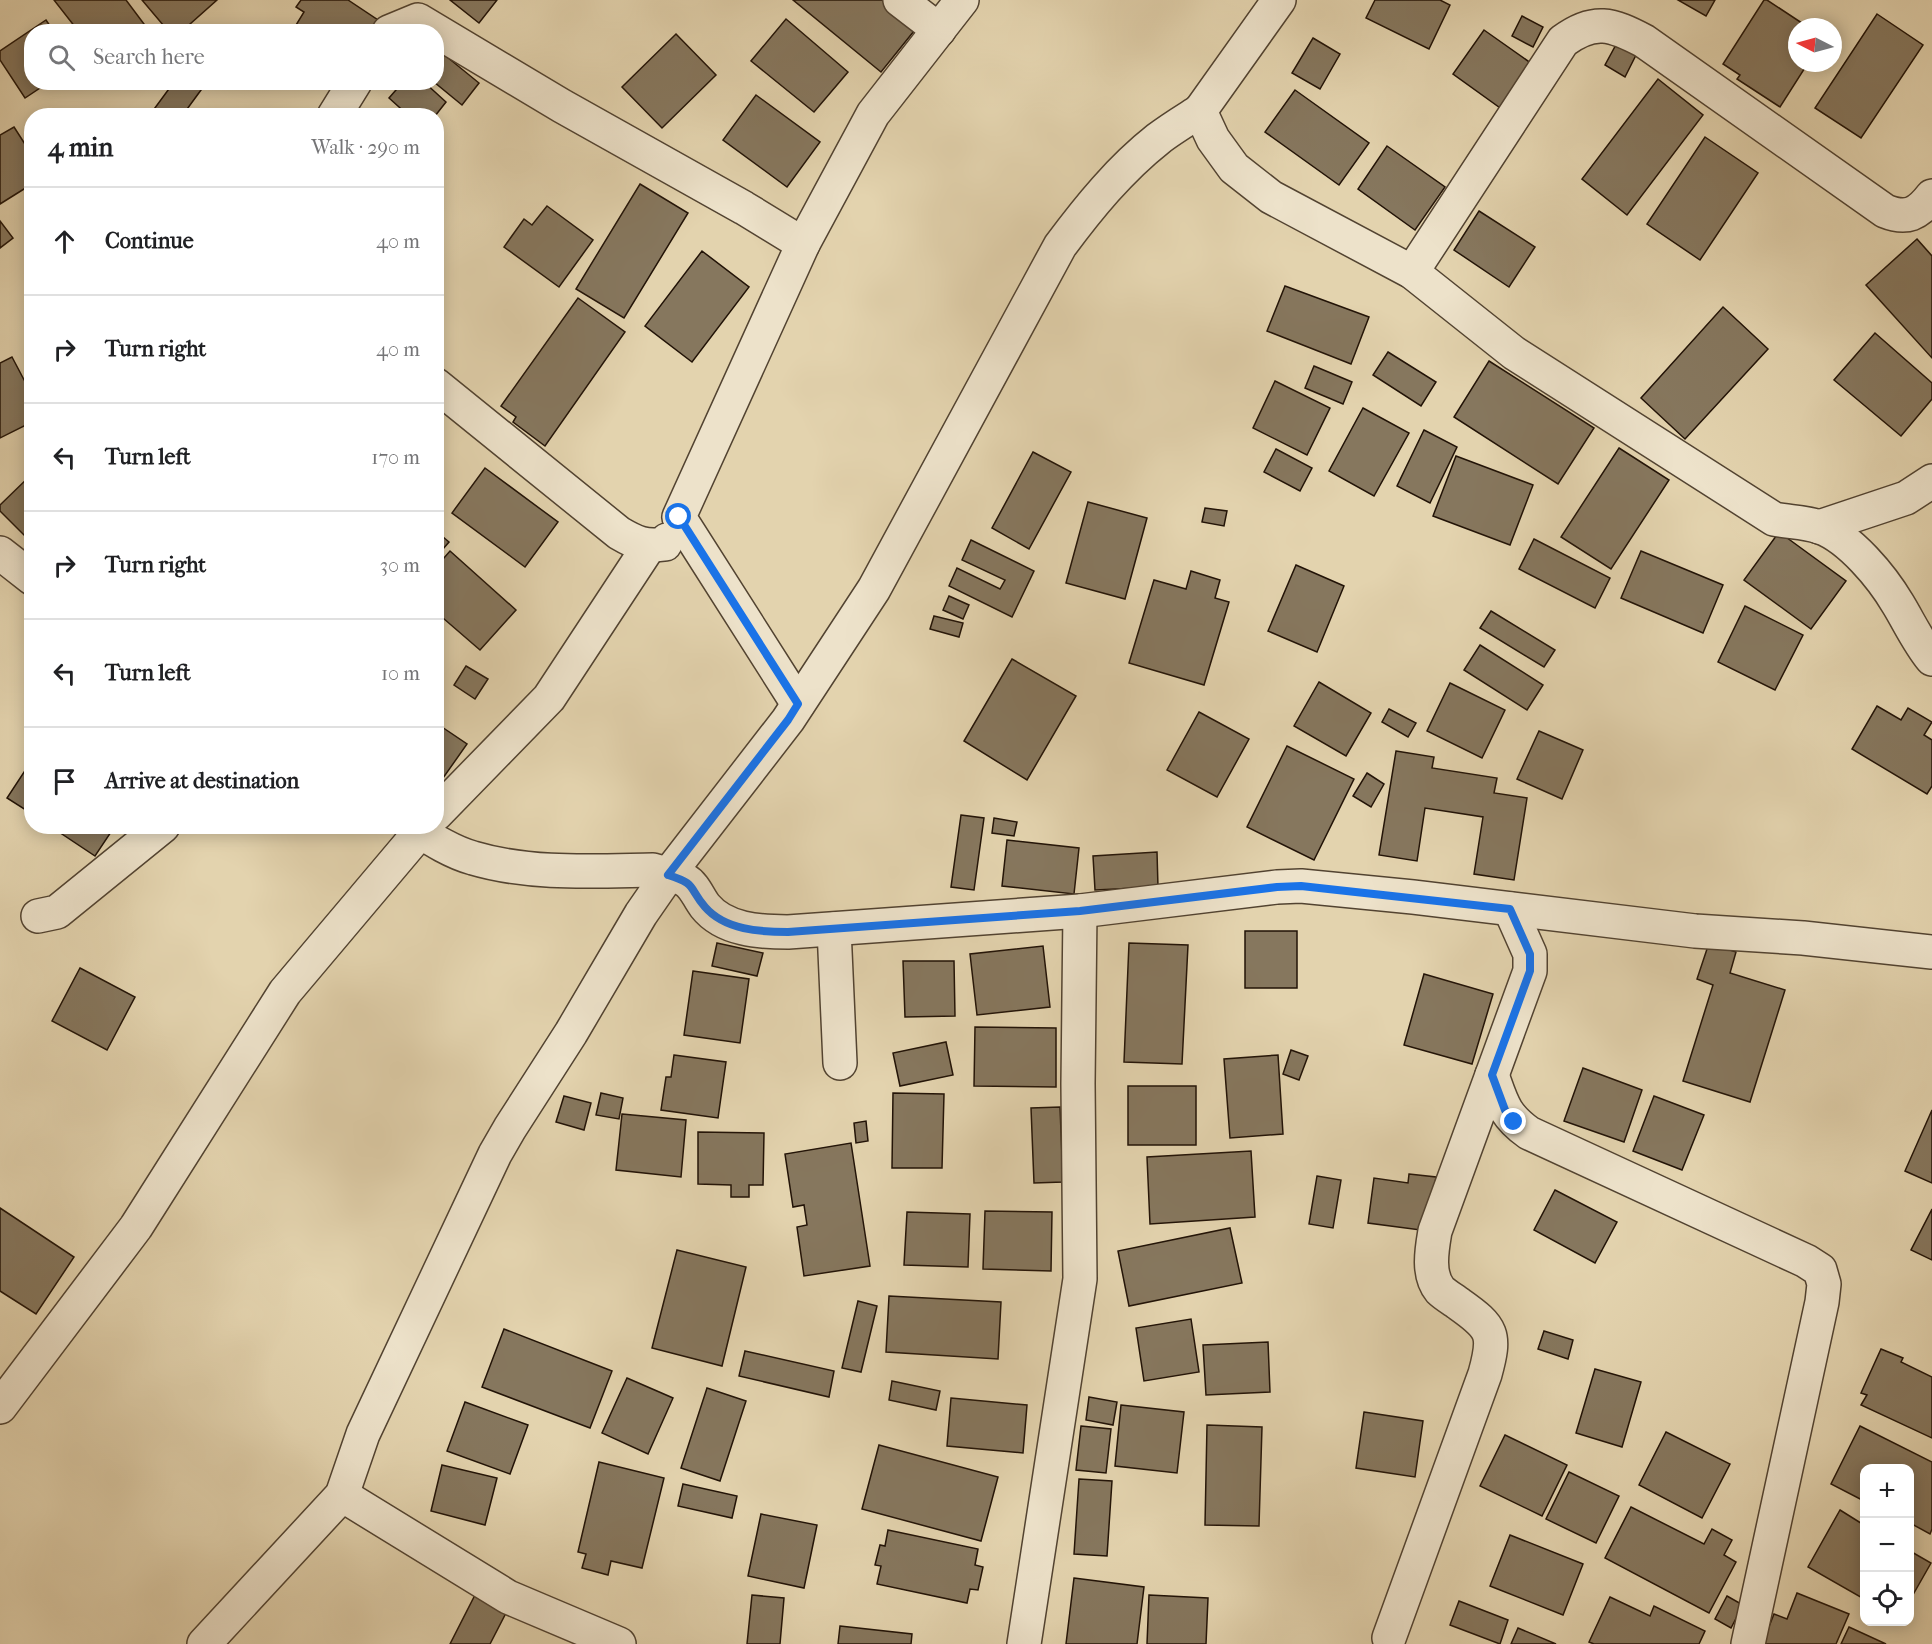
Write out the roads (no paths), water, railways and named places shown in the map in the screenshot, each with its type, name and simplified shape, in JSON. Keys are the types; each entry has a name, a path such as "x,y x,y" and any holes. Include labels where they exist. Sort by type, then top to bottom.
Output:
{"street":[{"path":"900,0 939,30"},
{"path":"444,391 619,533 634,542 649,546 665,544 803,243 873,114 962,0"},
{"path":"204,1644 342,1495 363,1434 495,1154 571,1033 641,914 668,875 788,720 874,590 1060,246 1122,171 1157,140 1200,111 1279,0"},
{"path":"408,24 418,20 425,24"},
{"path":"1412,272 1563,41 1577,31 1601,24 1622,29 1644,41 1885,211 1896,215 1909,214 1922,209 1932,196"},
{"path":"444,36 562,106 803,243"},
{"path":"339,108 350,90"},
{"path":"1200,111 1213,139 1234,168 1270,197 1412,272 1514,353 1774,519 1819,527 1849,545 1871,567 1897,602 1932,659"},
{"path":"1819,527 1905,498 1932,481"},
{"path":"679,517 798,704"},
{"path":"444,804 549,698 649,546"},
{"path":"0,553 24,572"},
{"path":"38,916 57,912 153,834"},
{"path":"0,1407 136,1227 285,992 416,834"},
{"path":"429,834 434,841 471,858 509,867 558,871 653,870 685,880 694,888 705,907 718,918 735,926 761,932 834,929 1080,911 1301,886 1695,931 1803,938 1932,952"},
{"path":"1389,1638 1492,1350 1490,1331 1470,1311 1440,1290 1433,1272 1432,1252 1435,1230 1530,971 1530,954 1510,909"},
{"path":"1024,1644 1080,1279 1078,1084 1080,911"},
{"path":"834,929 840,1063"},
{"path":"1492,1075 1505,1110 1514,1122 1529,1133 1806,1261 1820,1270 1824,1284 1822,1302 1748,1644"},
{"path":"342,1495 508,1597 619,1644"}]}
